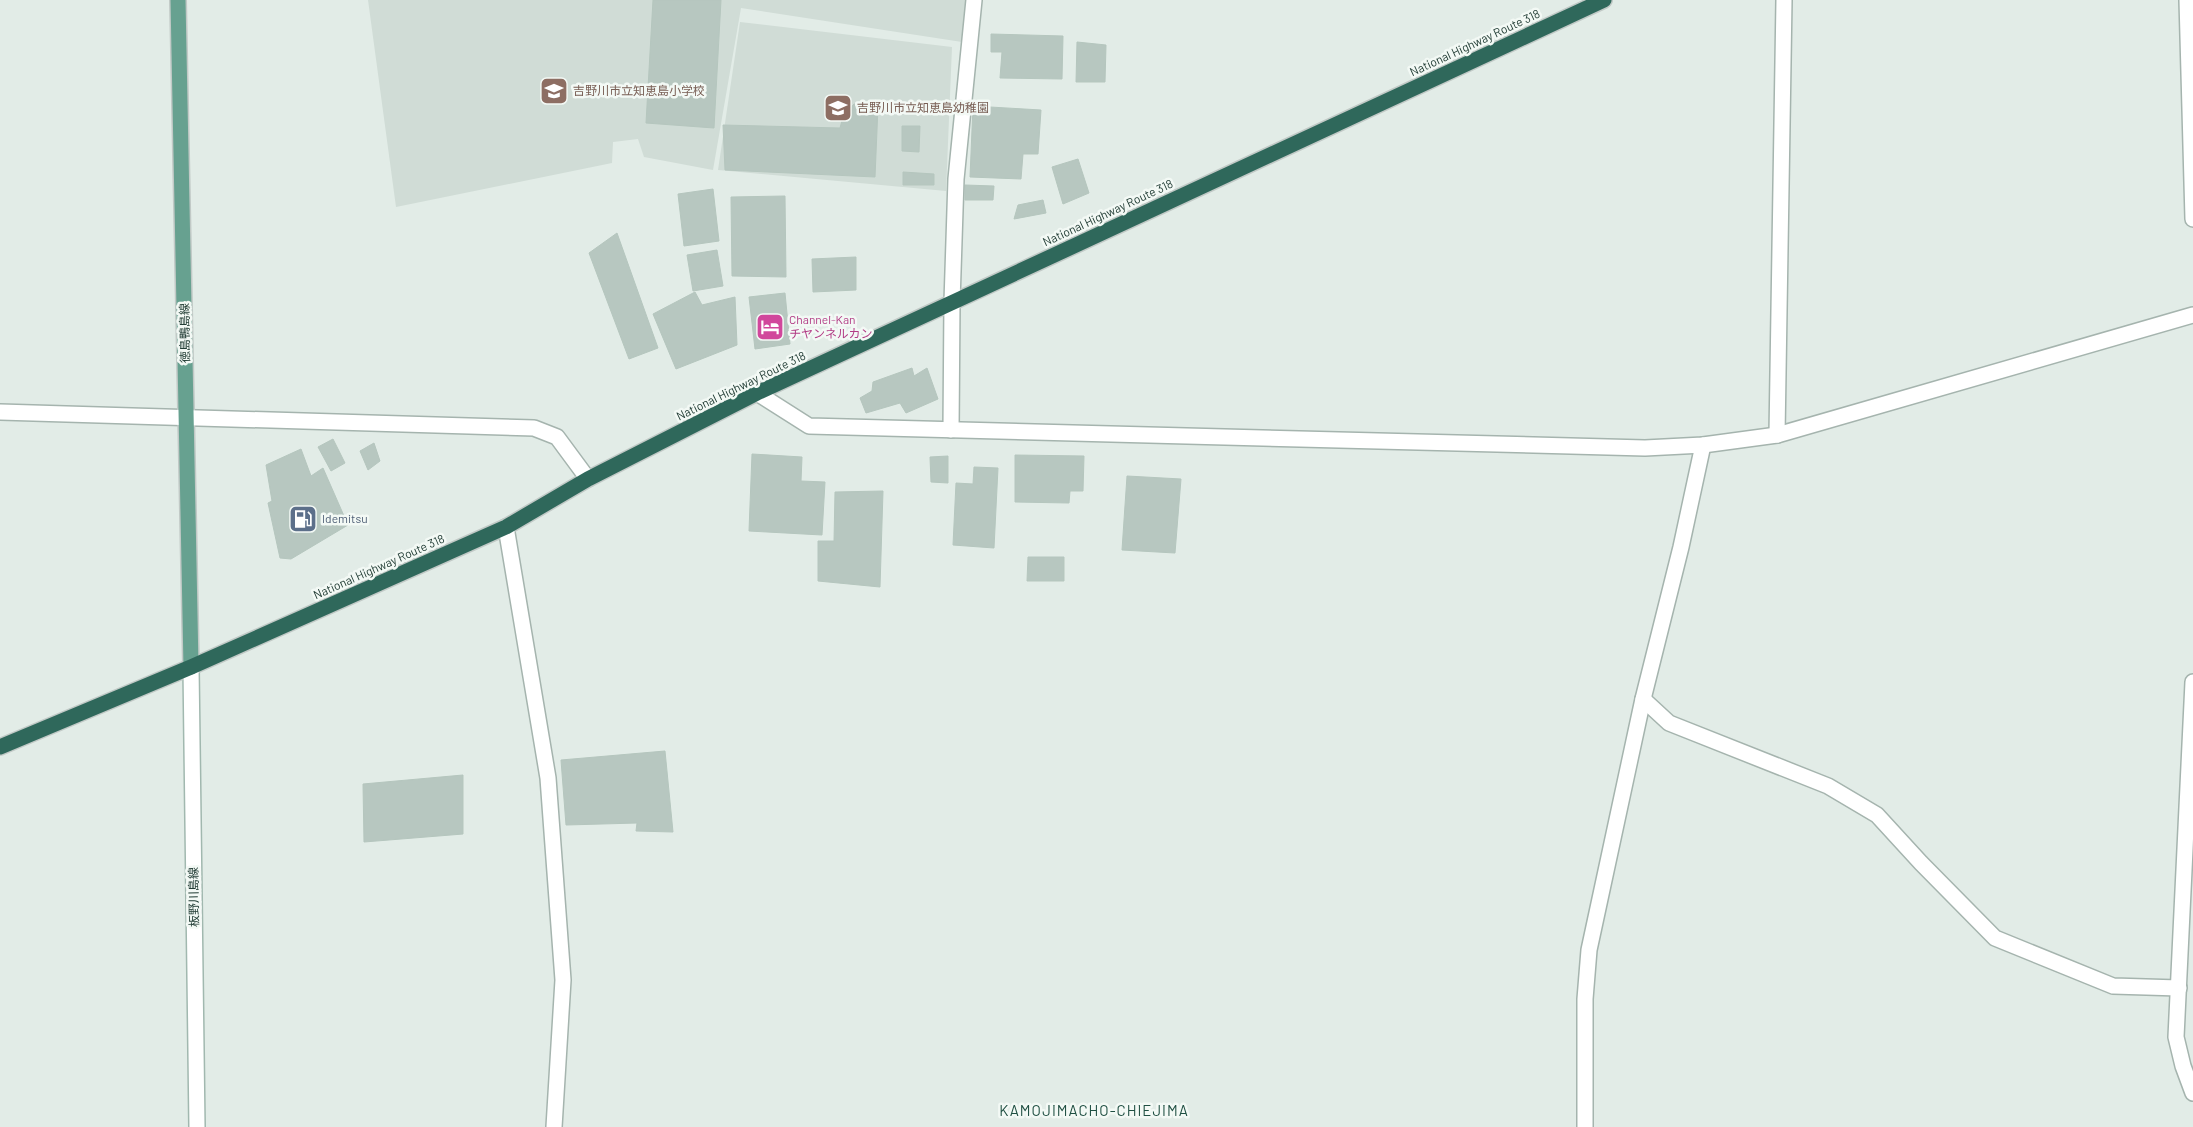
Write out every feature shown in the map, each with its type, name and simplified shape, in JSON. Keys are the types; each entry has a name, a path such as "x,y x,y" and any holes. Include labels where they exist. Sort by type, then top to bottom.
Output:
{"highway":[{"name":"National Highway Route 318","path":"0,747 191,667 506,527 588,479 757,393 1604,0"}],"main road":[{"name":"徳島鴨島線","path":"178,0 191,667"}],"street":[{"path":"951,430 952,302 956,179 974,0"},
{"path":"1777,435 1784,0"},
{"path":"2187,0 2193,219"},
{"path":"757,393 808,426 1645,448 1702,445 1777,435 2193,315"},
{"path":"0,412 501,425 534,428 557,437 588,479"},
{"path":"1585,1127 1585,999 1589,950 1643,700 1681,546 1702,445"},
{"path":"506,527 548,778 563,980 554,1127"},
{"name":"板野川島線","path":"191,667 197,1127"},
{"path":"2193,682 2176,1037 2183,1066 2193,1092"},
{"path":"1643,700 1669,723 1828,786 1877,815 1921,863 1996,938 2113,986 2179,988"}],"shaded area":[{"name":"吉野川市立知恵島小学校","path":"368,0 966,0 962,42 741,8 713,170 644,157 638,139 613,142 612,163 396,207"},
{"name":"吉野川市立知恵島幼稚園","path":"740,22 952,47 946,191 718,170"}],"building":[{"path":"653,0 721,0 714,128 646,123"},
{"path":"991,34 1063,36 1062,79 1000,78 1002,52 991,52"},
{"path":"1077,42 1106,45 1105,82 1076,82"},
{"path":"854,104 878,106 875,177 725,170 723,125 840,128 843,117"},
{"path":"973,106 1041,110 1038,154 1023,154 1021,179 970,177"},
{"path":"902,126 920,126 919,152 902,151"},
{"path":"1078,159 1089,193 1063,204 1052,167"},
{"path":"903,172 934,174 934,185 903,185"},
{"path":"965,185 994,186 993,200 965,200"},
{"path":"713,189 719,241 684,246 678,194"},
{"path":"785,196 786,277 732,276 731,197"},
{"path":"1043,200 1046,213 1014,219 1018,205"},
{"path":"617,233 658,348 629,359 589,253"},
{"path":"717,250 723,286 693,291 687,255"},
{"path":"856,257 856,290 813,292 812,259"},
{"path":"695,292 702,305 735,297 737,345 676,369 653,314"},
{"path":"785,293 790,344 755,349 749,297"},
{"path":"912,368 914,376 927,368 938,399 906,413 900,403 866,413 860,398 872,391 873,382"},
{"path":"333,439 345,463 331,471 318,447"},
{"path":"374,443 380,461 368,470 360,451"},
{"path":"301,449 311,476 323,468 348,525 291,559 280,558 268,503 272,501 266,465"},
{"path":"752,454 802,457 801,481 825,482 822,535 749,531"},
{"path":"1015,455 1084,456 1083,491 1070,491 1069,503 1015,502"},
{"path":"948,456 948,483 931,482 930,457"},
{"path":"974,467 998,468 994,548 953,545 956,483 973,484"},
{"path":"1127,476 1181,479 1175,553 1122,550"},
{"path":"883,491 880,587 818,581 818,541 834,541 835,492"},
{"path":"1028,557 1064,557 1064,581 1027,581"},
{"path":"665,751 673,832 636,831 637,823 566,825 561,760"},
{"path":"463,775 463,834 364,842 363,784"}],"place":[{"name":"吉野川市立知恵島小学校","path":"554,91"},
{"name":"吉野川市立知恵島幼稚園","path":"838,108"},
{"name":"Channel-Kan チヤンネルカン","path":"770,327"},
{"name":"Idemitsu","path":"303,519"}],"district":[{"name":"KAMOJIMACHO-CHIEJIMA","path":"1094,1111"}]}
